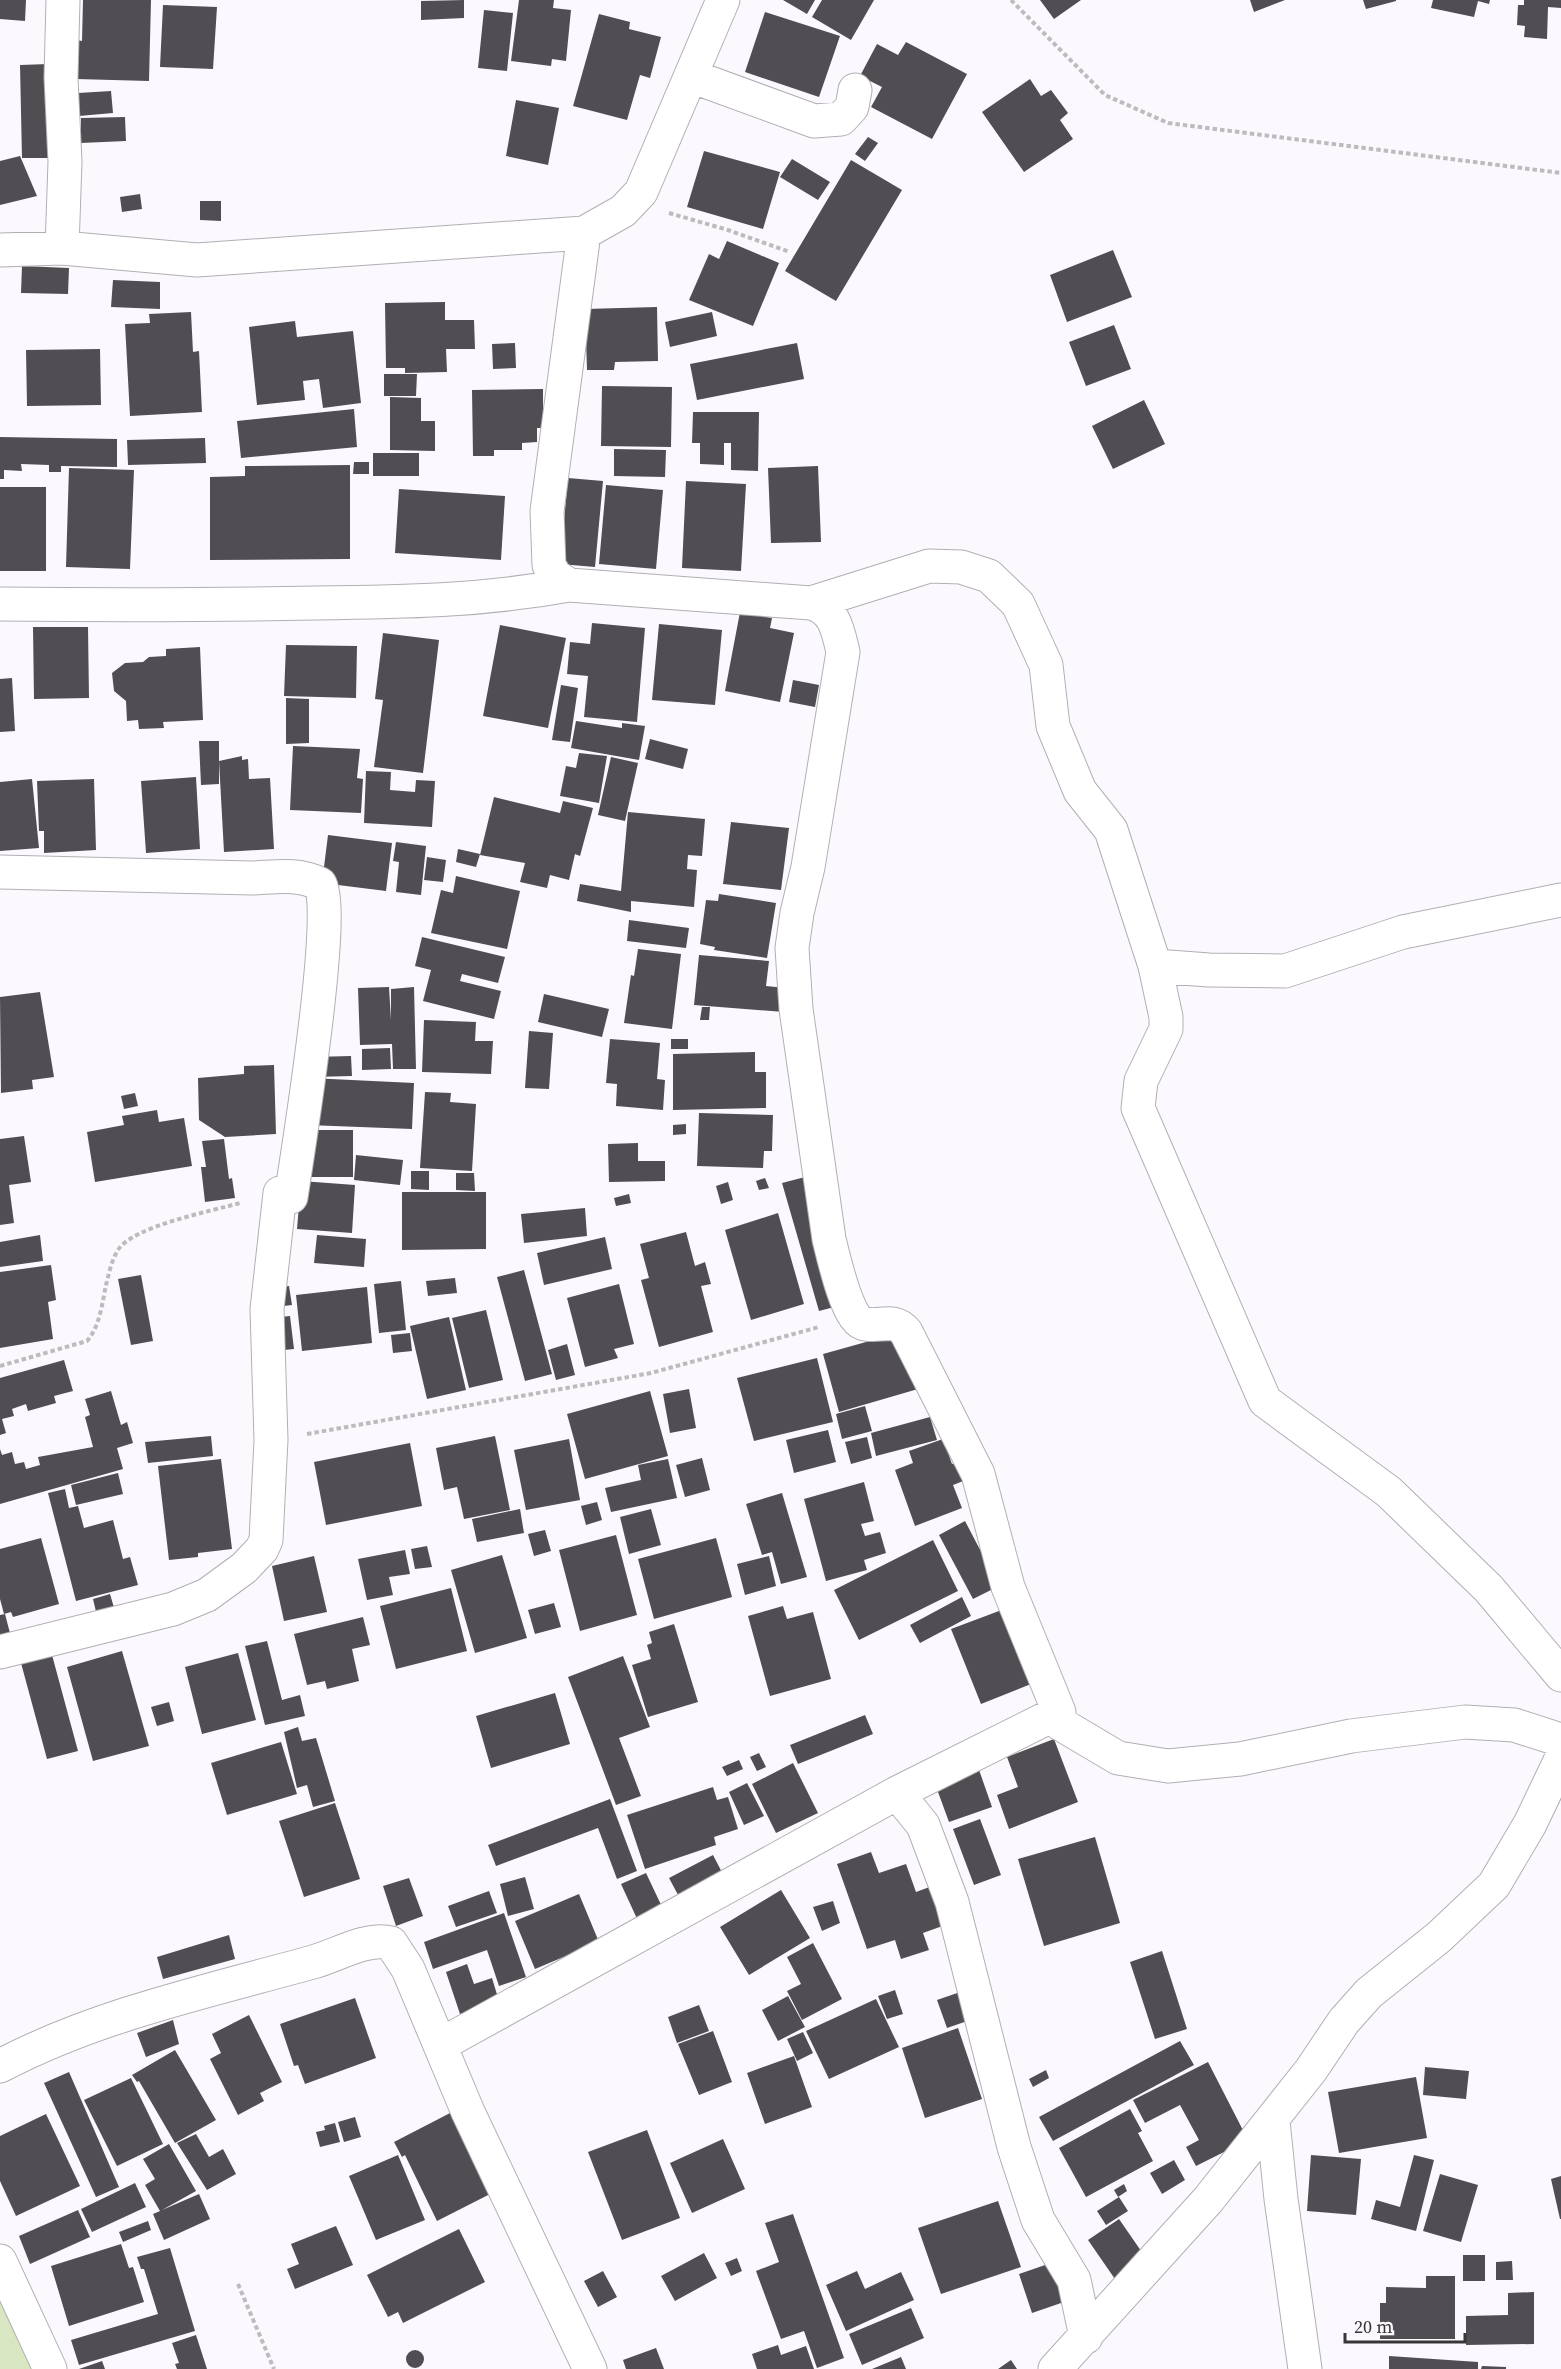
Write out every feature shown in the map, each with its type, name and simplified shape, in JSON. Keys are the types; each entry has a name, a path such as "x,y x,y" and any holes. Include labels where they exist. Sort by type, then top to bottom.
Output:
{"street":[{"path":"62,248 65,162 61,78 63,0"},
{"path":"0,250 62,248 196,260 584,234 623,211 641,192 723,0"},
{"path":"691,76 814,121 841,119 852,107 855,90"},
{"path":"569,585 555,576 549,564 547,511 584,234"},
{"path":"811,603 929,566 960,567 989,576 1018,604 1046,665 1053,726 1080,791 1111,830 1155,966 1166,1017 1166,1029 1141,1081 1138,1108 1265,1401 1389,1492 1489,1588 1561,1675"},
{"path":"0,604 195,605 456,601 507,596 569,585 819,605 831,615 837,627 843,652 808,867 796,913 792,948 795,999 829,1239 838,1276 855,1317 862,1323 894,1323 906,1332 978,1474 1008,1587 1059,1712 1059,1723 1118,1758 1168,1766 1240,1759 1351,1736 1465,1722 1514,1725 1561,1740"},
{"path":"0,872 252,878 293,876 320,884 326,898 322,965 304,1107 291,1197 280,1193 267,1310 271,1440 266,1540 262,1549 244,1568 207,1595 173,1609 0,1652"},
{"path":"1155,966 1209,970 1285,971 1403,932 1561,900"},
{"path":"440,2045 897,1793 1059,1712"},
{"path":"1055,2369 1208,2200 1273,2121 1344,2021 1369,1993 1439,1937 1494,1885 1530,1824 1561,1759"},
{"path":"897,1793 923,1825 952,1902 1014,2147 1038,2220 1074,2280 1086,2337"},
{"path":"0,2066 132,2012 318,1960 378,1940 391,1943 408,1970 472,2122 590,2369"},
{"path":"1273,2121 1281,2199 1305,2369"},
{"path":"0,2261 50,2369"}],"path":[{"path":"1011,0 1105,95 1168,123 1561,173"},
{"path":"631,203 728,230 790,252"},
{"path":"0,1366 87,1341 96,1325 112,1261 118,1249 128,1240 157,1226 280,1193"},
{"path":"271,1440 651,1373 855,1317"},
{"path":"238,2284 274,2369"}],"green space":[{"path":"0,2289 12,2300 31,2369 0,2369"}],"building":[{"path":"0,0 26,0 25,21 0,19"},
{"path":"83,0 151,0 149,81 76,79 77,40 82,41"},
{"path":"464,0 464,18 421,20 421,1"},
{"path":"519,0 554,0 553,8 571,10 566,61 552,59 551,66 511,61"},
{"path":"783,0 815,0 807,14"},
{"path":"822,0 874,0 851,40 812,17"},
{"path":"1040,0 1081,0 1054,19"},
{"path":"1250,0 1285,0 1254,12"},
{"path":"1363,0 1396,0 1396,1 1366,9"},
{"path":"1433,0 1490,0 1489,4 1478,1 1474,17 1431,8"},
{"path":"1524,0 1561,0 1561,8 1548,7 1547,39 1524,37 1525,26 1517,25 1518,5 1524,5"},
{"path":"163,5 217,7 213,69 160,67"},
{"path":"484,10 513,13 507,71 478,68"},
{"path":"765,12 840,36 819,97 745,72"},
{"path":"599,14 630,22 629,29 661,37 650,78 640,75 627,120 573,106"},
{"path":"906,42 967,74 932,139 871,107 882,87 860,76 877,44 898,55"},
{"path":"49,64 51,158 22,158 20,65"},
{"path":"1030,79 1041,96 1051,90 1068,113 1060,120 1073,139 1024,172 982,112"},
{"path":"111,91 113,113 79,116 78,93"},
{"path":"516,100 559,108 548,165 506,156"},
{"path":"125,117 126,141 81,143 81,118"},
{"path":"868,137 878,143 865,161 855,154"},
{"path":"704,151 780,172 763,229 687,207"},
{"path":"20,156 37,196 0,205 0,161"},
{"path":"792,159 830,182 818,200 780,177"},
{"path":"851,160 902,190 836,301 785,271"},
{"path":"140,194 142,209 122,212 120,197"},
{"path":"200,201 221,201 221,221 200,220"},
{"path":"727,241 779,263 753,326 689,300 709,254 719,259"},
{"path":"1113,250 1132,297 1067,322 1050,275"},
{"path":"22,266 69,268 68,294 21,293"},
{"path":"113,280 160,282 160,309 111,307"},
{"path":"445,302 445,320 474,320 475,349 446,349 447,372 405,373 405,368 386,368 385,303"},
{"path":"657,307 658,361 615,362 614,370 587,370 585,309"},
{"path":"191,312 193,352 199,351 202,412 130,416 125,324 150,323 149,314"},
{"path":"712,312 717,336 670,347 665,322"},
{"path":"295,321 297,337 353,331 361,403 323,408 319,379 303,381 305,400 257,405 249,327"},
{"path":"1114,325 1131,369 1086,386 1069,342"},
{"path":"515,343 516,368 493,369 492,344"},
{"path":"797,343 804,379 697,400 690,364"},
{"path":"100,349 101,405 27,406 26,350"},
{"path":"384,374 417,374 416,396 384,396"},
{"path":"602,386 672,387 671,447 601,446"},
{"path":"543,389 543,428 537,428 537,442 522,443 522,450 494,450 494,456 473,456 472,390"},
{"path":"390,397 421,398 421,421 435,421 435,451 390,450"},
{"path":"1144,400 1165,444 1113,469 1092,426"},
{"path":"354,409 357,447 241,458 237,421"},
{"path":"693,412 759,412 758,471 731,470 731,443 724,443 724,465 700,464 700,443 692,443"},
{"path":"0,437 117,439 117,467 61,466 61,472 49,472 49,465 21,464 22,471 4,470 4,479 0,479"},
{"path":"205,438 206,463 128,465 127,440"},
{"path":"614,449 666,450 665,477 614,476"},
{"path":"373,453 419,453 419,476 373,476"},
{"path":"354,462 369,462 369,474 353,474"},
{"path":"350,465 350,559 210,560 210,477 245,476 245,466"},
{"path":"818,466 821,542 771,543 768,468"},
{"path":"69,468 134,470 130,569 66,567"},
{"path":"568,478 603,481 595,567 560,564"},
{"path":"686,481 746,484 741,571 682,568"},
{"path":"606,485 663,490 656,569 599,564"},
{"path":"0,487 46,487 46,571 0,571"},
{"path":"399,489 505,496 501,560 395,553"},
{"path":"740,612 772,618 770,628 794,633 780,702 725,691"},
{"path":"592,623 645,628 637,722 584,717 588,676 567,674 570,642 590,644"},
{"path":"659,624 722,630 715,705 652,700"},
{"path":"500,625 566,638 548,728 483,716"},
{"path":"33,627 88,627 89,698 34,699"},
{"path":"383,633 439,640 423,773 374,767 383,700 375,699"},
{"path":"286,645 357,646 356,698 284,696"},
{"path":"200,647 203,720 163,722 164,728 139,729 138,720 127,721 126,701 114,691 112,673 125,663 143,662 149,657 166,656 166,649"},
{"path":"12,678 15,731 0,732 0,679"},
{"path":"793,680 819,685 815,707 789,702"},
{"path":"561,685 578,688 570,742 552,740"},
{"path":"286,698 309,699 309,743 286,744"},
{"path":"576,721 622,728 622,723 645,726 639,760 571,748"},
{"path":"650,739 688,749 683,769 645,759"},
{"path":"199,741 219,741 219,784 201,785"},
{"path":"293,746 360,749 357,778 363,779 361,813 290,810"},
{"path":"579,753 607,756 599,803 560,796 566,766 576,768"},
{"path":"242,756 242,760 248,759 249,779 270,778 274,849 224,852 219,761"},
{"path":"611,757 638,763 625,821 598,815"},
{"path":"366,771 391,772 390,790 415,792 416,780 435,781 432,827 364,823"},
{"path":"196,777 200,849 146,853 141,781"},
{"path":"32,779 39,848 0,851 0,782"},
{"path":"94,779 96,850 44,853 44,831 39,831 37,781"},
{"path":"494,797 560,813 563,801 593,808 580,856 575,854 569,880 550,875 547,888 520,882 525,863 480,855"},
{"path":"628,812 705,819 702,856 688,855 687,869 697,870 694,907 631,901 631,912 577,901 580,884 621,891"},
{"path":"731,822 789,828 781,890 723,884"},
{"path":"328,835 392,843 386,891 322,883"},
{"path":"396,842 426,846 421,895 396,892 399,862 393,861"},
{"path":"458,849 480,854 476,867 456,862"},
{"path":"427,857 446,860 443,882 424,880"},
{"path":"456,876 520,891 507,949 431,933 441,890 453,893"},
{"path":"719,894 776,903 767,958 714,950 715,947 700,944 706,900 718,901"},
{"path":"629,920 689,928 686,948 627,941"},
{"path":"422,937 505,957 498,983 462,974 460,981 501,991 494,1019 423,1001 431,970 415,966"},
{"path":"638,949 681,954 672,1029 624,1023 631,975 634,976"},
{"path":"699,955 769,961 766,986 786,988 784,1012 694,1005"},
{"path":"389,987 391,1020 391,989 414,987 416,1069 393,1069 392,1044 360,1045 358,988"},
{"path":"40,992 54,1077 32,1080 33,1089 1,1093 0,997"},
{"path":"544,994 609,1009 602,1037 538,1022"},
{"path":"702,1007 710,1007 709,1020 700,1020"},
{"path":"424,1020 476,1022 475,1041 493,1041 491,1074 422,1072"},
{"path":"529,1031 553,1033 549,1089 525,1088"},
{"path":"610,1039 660,1043 657,1079 665,1080 663,1110 616,1106 617,1084 606,1083"},
{"path":"671,1039 688,1039 688,1049 671,1049"},
{"path":"390,1048 391,1069 362,1070 362,1049"},
{"path":"755,1052 755,1072 766,1072 766,1108 673,1110 673,1054"},
{"path":"351,1056 352,1076 312,1077 312,1057"},
{"path":"274,1065 276,1134 225,1137 199,1120 198,1078 244,1074 244,1066"},
{"path":"310,1078 414,1083 412,1129 308,1125"},
{"path":"425,1092 451,1093 450,1102 476,1104 472,1171 420,1168"},
{"path":"135,1093 138,1106 124,1109 121,1096"},
{"path":"157,1110 159,1122 184,1118 192,1166 95,1182 87,1132 124,1125 122,1116"},
{"path":"699,1113 773,1115 772,1151 764,1151 763,1168 697,1166"},
{"path":"686,1124 686,1134 673,1135 673,1125"},
{"path":"310,1130 353,1130 353,1177 309,1177"},
{"path":"24,1136 31,1182 9,1185 14,1223 0,1225 0,1139"},
{"path":"224,1139 229,1179 232,1178 235,1198 205,1202 201,1167 206,1167 202,1141"},
{"path":"638,1143 638,1161 665,1161 665,1181 609,1182 608,1144"},
{"path":"356,1155 403,1160 400,1185 354,1180"},
{"path":"411,1171 429,1171 429,1190 411,1189"},
{"path":"456,1173 474,1173 475,1191 456,1190"},
{"path":"805,1177 842,1305 819,1311 782,1183"},
{"path":"765,1178 769,1188 759,1190 756,1181"},
{"path":"301,1181 355,1185 352,1233 297,1229"},
{"path":"728,1182 733,1200 721,1204 716,1186"},
{"path":"402,1192 486,1192 486,1249 402,1250"},
{"path":"629,1194 631,1203 616,1206 614,1198"},
{"path":"585,1208 587,1236 524,1243 521,1214"},
{"path":"778,1213 804,1304 751,1320 725,1230"},
{"path":"686,1232 695,1266 705,1262 711,1284 701,1286 713,1332 659,1347 641,1280 649,1278 640,1244"},
{"path":"40,1235 43,1261 0,1267 0,1242"},
{"path":"317,1235 366,1239 364,1267 314,1263"},
{"path":"605,1237 612,1269 544,1285 537,1253"},
{"path":"51,1265 56,1300 48,1302 53,1339 0,1348 0,1272"},
{"path":"524,1270 552,1374 525,1381 497,1277"},
{"path":"141,1275 153,1341 131,1345 118,1279"},
{"path":"455,1278 457,1293 428,1296 426,1281"},
{"path":"401,1281 406,1330 379,1333 374,1284"},
{"path":"619,1284 634,1344 614,1349 618,1358 585,1367 567,1298"},
{"path":"289,1286 292,1305 275,1307 273,1288"},
{"path":"367,1287 372,1343 302,1351 296,1295"},
{"path":"486,1310 503,1380 469,1388 452,1318"},
{"path":"290,1316 294,1349 274,1351 270,1318"},
{"path":"449,1317 466,1390 427,1399 410,1326"},
{"path":"902,1332 918,1389 839,1412 823,1354"},
{"path":"410,1333 412,1351 393,1353 391,1335"},
{"path":"567,1344 575,1375 556,1380 548,1350"},
{"path":"817,1358 833,1422 754,1441 737,1378"},
{"path":"64,1360 73,1391 54,1396 56,1403 28,1411 26,1404 12,1409 14,1416 2,1419 6,1433 0,1435 0,1378"},
{"path":"689,1389 696,1428 670,1433 663,1394"},
{"path":"111,1391 121,1425 127,1422 133,1443 117,1448 123,1469 0,1504 0,1449 2,1455 12,1452 15,1464 24,1462 26,1469 40,1465 38,1457 93,1447 85,1417 90,1415 85,1399"},
{"path":"650,1391 668,1456 585,1479 567,1414"},
{"path":"865,1406 872,1431 842,1439 836,1414"},
{"path":"930,1417 937,1440 876,1456 871,1433"},
{"path":"828,1430 836,1462 794,1473 786,1440"},
{"path":"211,1436 213,1456 148,1463 145,1442"},
{"path":"495,1436 510,1510 464,1519 457,1487 444,1490 436,1448"},
{"path":"867,1437 872,1458 851,1464 845,1442"},
{"path":"569,1439 580,1500 526,1510 514,1450"},
{"path":"943,1439 952,1464 964,1460 971,1478 953,1485 962,1508 915,1526 895,1470 913,1463 909,1451"},
{"path":"410,1443 422,1506 326,1525 314,1462"},
{"path":"702,1458 710,1490 685,1497 676,1465"},
{"path":"221,1459 232,1549 198,1553 198,1557 169,1560 158,1466"},
{"path":"668,1459 677,1498 611,1512 605,1488 641,1480 638,1465"},
{"path":"118,1473 123,1494 76,1505 71,1485"},
{"path":"864,1482 874,1521 861,1524 865,1536 880,1532 886,1553 864,1560 867,1570 826,1581 804,1499"},
{"path":"65,1489 69,1508 78,1506 84,1528 113,1520 123,1559 130,1557 138,1585 76,1601 48,1493"},
{"path":"782,1493 807,1577 781,1584 772,1552 762,1555 746,1504"},
{"path":"597,1502 602,1520 586,1525 581,1506"},
{"path":"520,1509 524,1533 477,1542 472,1519"},
{"path":"651,1509 661,1545 629,1554 620,1517"},
{"path":"965,1521 999,1586 973,1599 939,1535"},
{"path":"545,1530 551,1551 534,1556 528,1534"},
{"path":"616,1535 637,1615 580,1631 559,1550"},
{"path":"41,1538 59,1604 13,1617 11,1612 4,1614 0,1599 0,1549"},
{"path":"716,1538 732,1597 654,1619 638,1559"},
{"path":"933,1540 958,1591 859,1640 834,1590"},
{"path":"427,1546 432,1567 415,1569 411,1549"},
{"path":"405,1550 410,1574 389,1577 393,1595 367,1600 358,1559"},
{"path":"502,1555 527,1638 475,1653 451,1570"},
{"path":"314,1556 327,1612 284,1621 272,1566"},
{"path":"769,1556 776,1586 745,1595 737,1564"},
{"path":"451,1588 467,1651 396,1669 380,1606"},
{"path":"110,1594 115,1611 97,1616 93,1599"},
{"path":"962,1597 971,1616 920,1643 910,1625"},
{"path":"554,1603 561,1627 535,1634 528,1610"},
{"path":"783,1606 787,1619 813,1612 831,1679 770,1696 748,1616"},
{"path":"1007,1608 1036,1682 981,1704 951,1629"},
{"path":"5,1614 11,1637 0,1639 0,1615"},
{"path":"363,1617 370,1645 352,1649 359,1681 327,1689 325,1681 307,1685 294,1634"},
{"path":"674,1624 698,1702 648,1717 632,1665 651,1659 647,1645 652,1643 649,1632"},
{"path":"267,1641 282,1700 300,1695 305,1716 265,1725 245,1646"},
{"path":"122,1651 149,1746 93,1761 67,1667"},
{"path":"238,1653 256,1720 202,1734 185,1667"},
{"path":"52,1655 78,1751 47,1759 21,1663"},
{"path":"623,1656 650,1727 619,1738 641,1796 616,1805 568,1677"},
{"path":"555,1693 570,1744 491,1768 476,1716"},
{"path":"169,1702 174,1721 157,1726 151,1707"},
{"path":"865,1715 873,1734 798,1764 790,1745"},
{"path":"298,1727 302,1741 316,1738 335,1801 313,1807 307,1785 297,1788 284,1732"},
{"path":"1054,1739 1078,1802 1009,1829 997,1795 1018,1787 1007,1757"},
{"path":"281,1742 297,1794 227,1815 211,1763"},
{"path":"759,1753 766,1767 757,1771 750,1757"},
{"path":"739,1760 743,1769 727,1776 722,1767"},
{"path":"793,1763 818,1813 776,1833 752,1784"},
{"path":"978,1767 992,1807 949,1822 934,1781"},
{"path":"747,1783 764,1816 744,1825 729,1792"},
{"path":"713,1787 717,1800 728,1797 738,1829 714,1837 716,1845 645,1869 627,1815"},
{"path":"610,1799 637,1871 617,1879 598,1828 496,1866 488,1845"},
{"path":"335,1803 360,1879 304,1897 279,1821"},
{"path":"980,1819 1001,1875 974,1885 953,1829"},
{"path":"1095,1837 1120,1923 1044,1946 1018,1859"},
{"path":"871,1852 879,1873 906,1864 916,1892 935,1885 948,1924 923,1933 929,1950 901,1959 895,1940 867,1949 837,1864"},
{"path":"713,1855 727,1882 684,1906 669,1878"},
{"path":"646,1873 664,1911 639,1923 621,1884"},
{"path":"525,1877 534,1909 508,1916 500,1884"},
{"path":"409,1878 423,1916 396,1926 383,1886"},
{"path":"781,1890 810,1938 749,1975 720,1927"},
{"path":"489,1891 497,1913 456,1927 448,1906"},
{"path":"579,1894 599,1942 535,1969 515,1921"},
{"path":"833,1901 840,1923 822,1931 813,1907"},
{"path":"504,1913 526,1977 499,1986 487,1950 433,1969 424,1942"},
{"path":"229,1935 235,1959 163,1979 157,1957"},
{"path":"813,1943 842,1999 802,2020 787,1991 801,1984 787,1957"},
{"path":"1162,1951 1187,2029 1155,2039 1130,1962"},
{"path":"467,1964 474,1984 492,1978 499,2001 460,2014 446,1972"},
{"path":"895,1990 903,2014 887,2019 878,1996"},
{"path":"966,1990 976,2018 947,2028 937,2000"},
{"path":"788,1996 805,2027 778,2041 762,2010"},
{"path":"355,1998 376,2058 305,2084 298,2065 294,2066 280,2024"},
{"path":"876,1999 899,2047 829,2079 806,2031"},
{"path":"699,2005 709,2031 677,2043 668,2017"},
{"path":"249,2015 282,2082 260,2093 264,2101 238,2115 210,2059 221,2053 212,2034"},
{"path":"173,2020 179,2044 146,2057 137,2033"},
{"path":"958,2028 982,2099 925,2118 902,2048"},
{"path":"713,2031 732,2082 699,2095 678,2044"},
{"path":"803,2032 813,2053 797,2061 787,2039"},
{"path":"1180,2041 1194,2065 1053,2141 1039,2117"},
{"path":"175,2050 216,2120 175,2143 139,2081 137,2082 132,2075"},
{"path":"794,2056 812,2107 765,2124 747,2073"},
{"path":"1208,2062 1248,2140 1196,2166 1186,2147 1199,2140 1180,2105 1145,2123 1133,2100"},
{"path":"1425,2067 1469,2071 1466,2099 1423,2095"},
{"path":"1046,2070 1049,2078 1033,2087 1029,2079"},
{"path":"69,2072 119,2187 96,2197 44,2083"},
{"path":"1416,2077 1427,2138 1339,2153 1328,2092"},
{"path":"131,2078 163,2144 117,2166 84,2100"},
{"path":"1130,2109 1142,2131 1138,2133 1153,2161 1086,2197 1059,2148"},
{"path":"454,2111 494,2192 437,2221 405,2155 402,2157 394,2142"},
{"path":"46,2114 80,2186 16,2216 0,2181 0,2136"},
{"path":"355,2117 361,2137 344,2142 338,2122"},
{"path":"335,2123 340,2142 320,2147 316,2132 325,2130 324,2126"},
{"path":"647,2130 680,2218 622,2240 588,2152"},
{"path":"196,2134 209,2157 223,2149 236,2174 207,2190 177,2143"},
{"path":"723,2139 745,2189 692,2213 670,2163"},
{"path":"169,2144 196,2191 162,2210 199,2194 210,2219 164,2240 153,2214 160,2211 145,2185 155,2179 143,2159"},
{"path":"398,2155 425,2220 376,2240 349,2176"},
{"path":"1311,2155 1361,2159 1356,2215 1307,2211"},
{"path":"1414,2155 1434,2160 1416,2231 1371,2219 1376,2200 1400,2207"},
{"path":"1174,2160 1185,2180 1162,2194 1150,2173"},
{"path":"1440,2174 1478,2185 1461,2242 1423,2231"},
{"path":"1561,2176 1561,2219 1560,2219 1551,2179"},
{"path":"135,2183 146,2207 92,2232 81,2209"},
{"path":"1124,2184 1127,2191 1118,2197 1114,2190"},
{"path":"1119,2197 1128,2211 1106,2225 1097,2211"},
{"path":"998,2201 1021,2267 941,2294 918,2228"},
{"path":"78,2210 90,2237 30,2264 19,2236"},
{"path":"793,2214 844,2358 817,2368 804,2331 781,2339 756,2271 779,2262 765,2223"},
{"path":"1119,2219 1148,2261 1117,2282 1088,2240"},
{"path":"148,2221 151,2230 123,2242 119,2232"},
{"path":"336,2226 353,2265 295,2289 287,2269 299,2264 291,2244"},
{"path":"459,2229 485,2282 403,2323 398,2312 388,2317 367,2275"},
{"path":"121,2244 129,2268 133,2267 144,2302 69,2326 51,2266"},
{"path":"170,2248 195,2331 79,2365 71,2340 158,2314 144,2269 141,2269 137,2257"},
{"path":"704,2253 717,2278 675,2301 661,2276"},
{"path":"1463,2255 1485,2255 1485,2281 1463,2281"},
{"path":"737,2258 742,2271 731,2276 725,2263"},
{"path":"1512,2261 1513,2280 1496,2280 1496,2262"},
{"path":"1051,2263 1064,2302 1032,2313 1019,2274"},
{"path":"603,2271 617,2297 598,2307 584,2281"},
{"path":"857,2271 865,2289 901,2272 914,2300 846,2331 826,2285"},
{"path":"1426,2276 1455,2276 1455,2339 1380,2339 1380,2303 1386,2303 1386,2287 1426,2288"},
{"path":"1534,2292 1534,2344 1466,2345 1466,2316 1508,2315 1508,2293"},
{"path":"911,2308 924,2338 862,2365 849,2334"},
{"path":"196,2335 207,2369 177,2369 175,2364 179,2363 172,2343"},
{"path":"778,2345 781,2355 806,2346 814,2369 757,2369 752,2354"},
{"path":"656,2348 664,2369 626,2369 623,2360"},
{"path":"415,2350 421,2353 424,2359 421,2365 415,2368 409,2365 406,2359 409,2353"},
{"path":"1389,2356 1478,2362 1478,2369 1389,2369"},
{"path":"901,2357 906,2369 872,2369"},
{"path":"1011,2360 1017,2369 998,2369"},
{"path":"102,2361 105,2369 79,2369"},
{"path":"1482,2366 1506,2367 1506,2369 1481,2369"}]}
